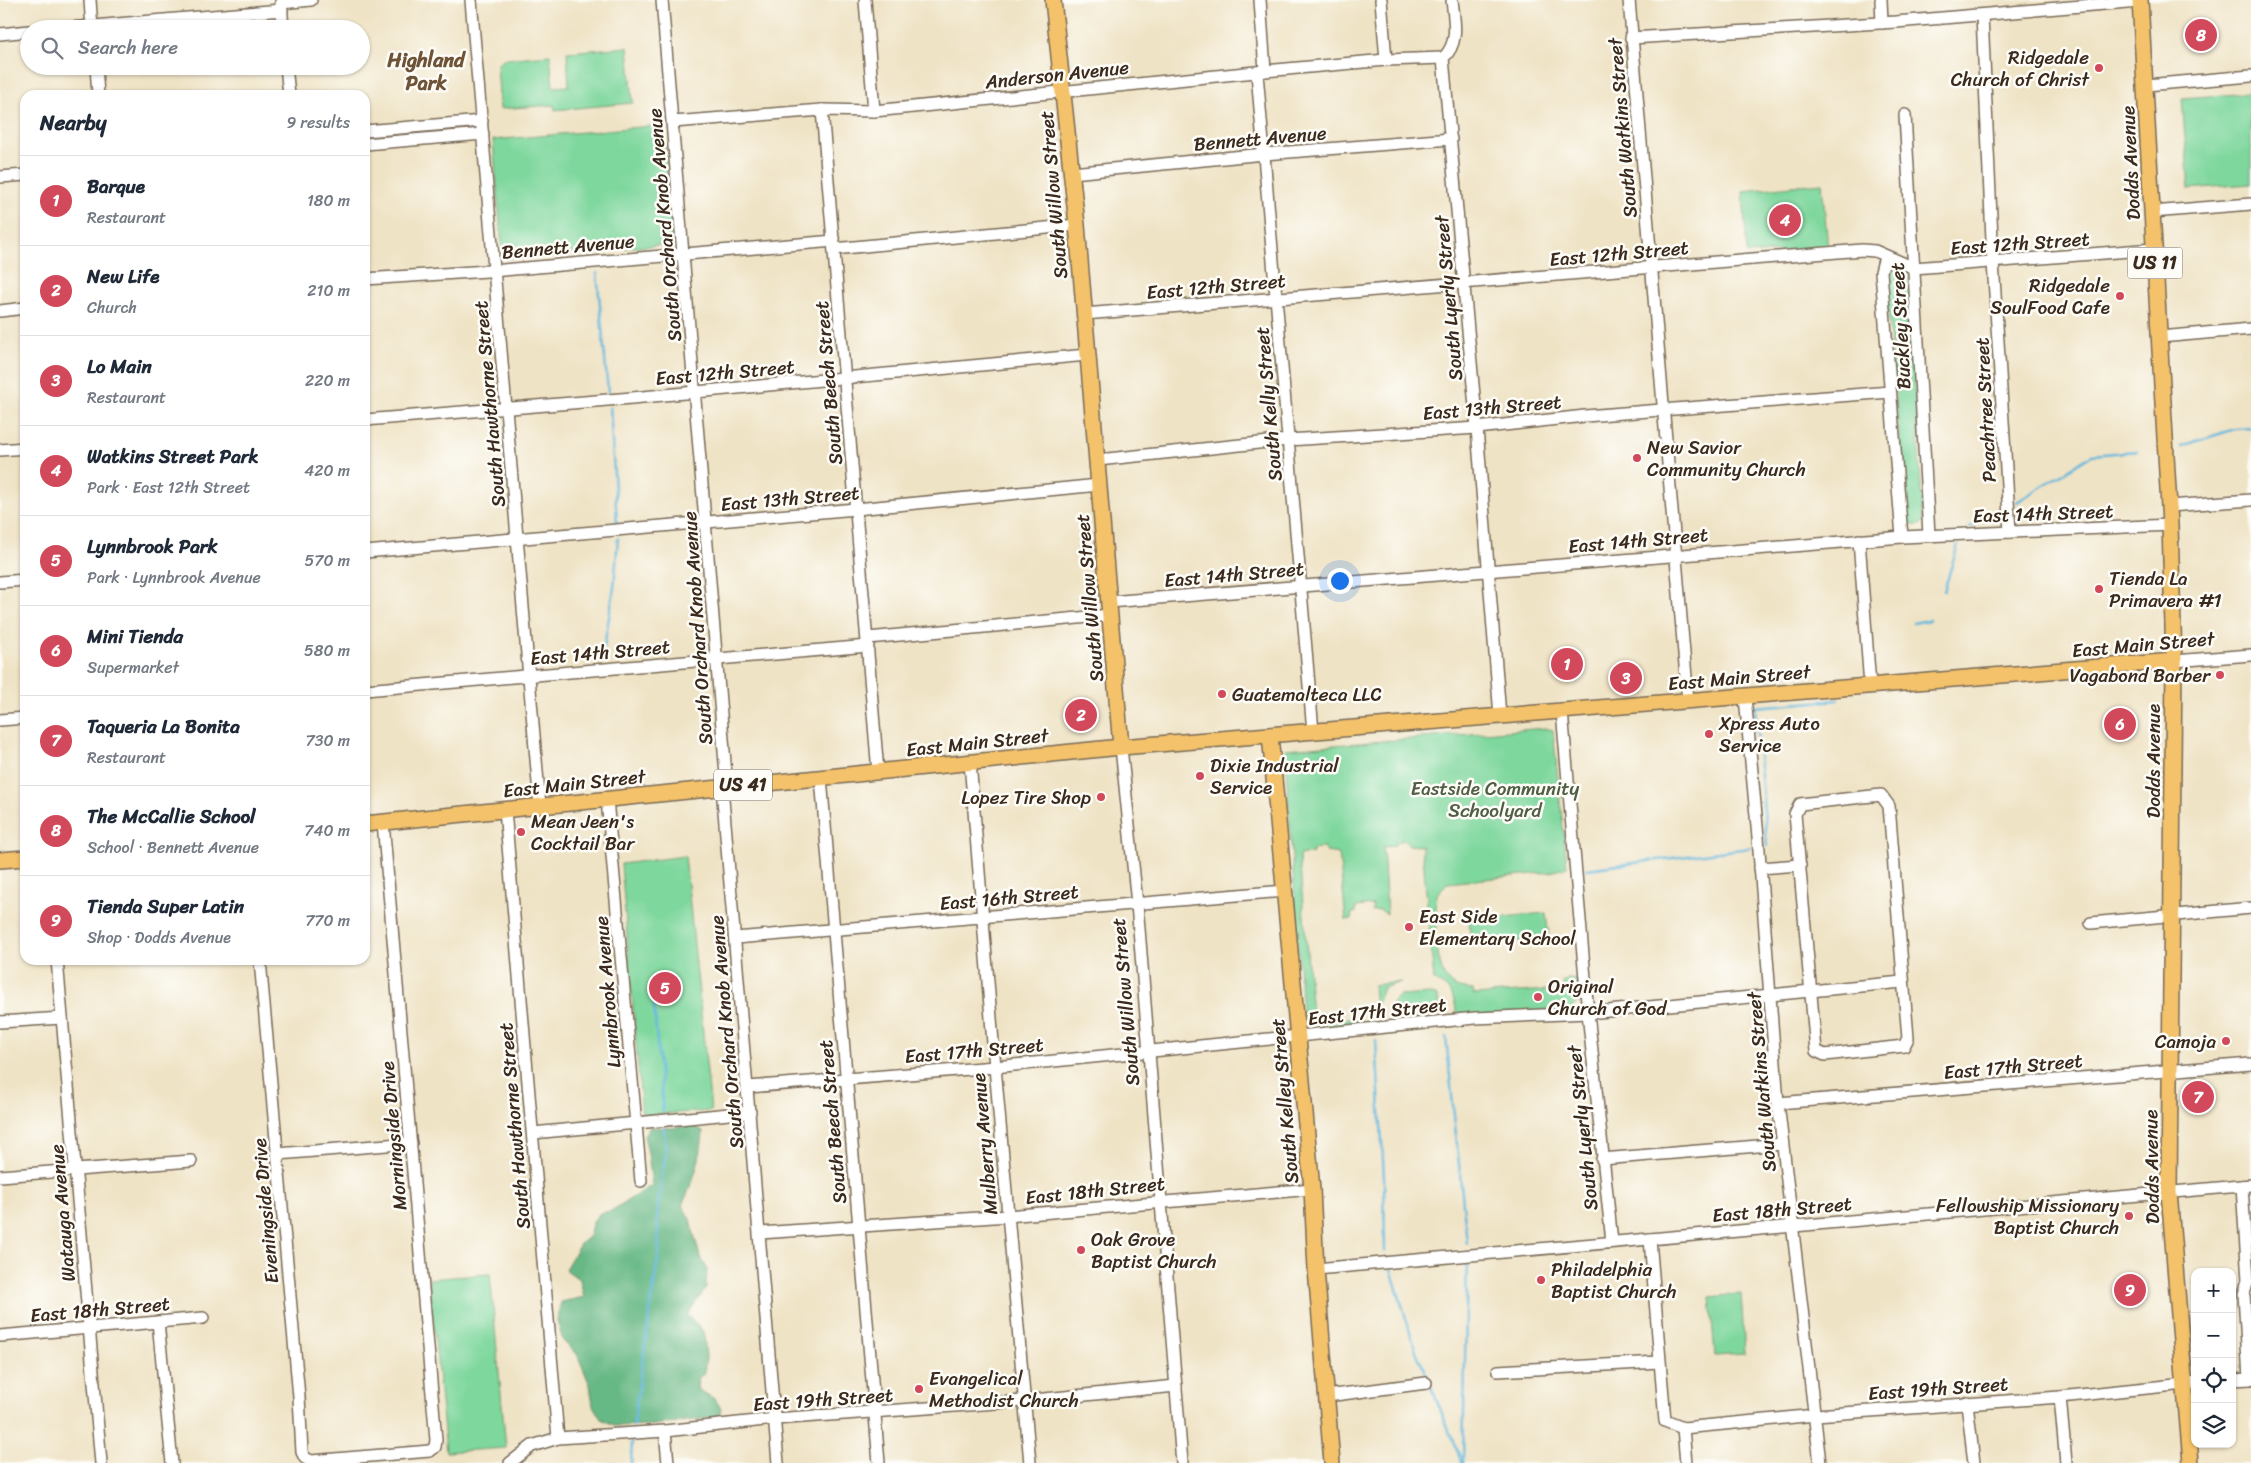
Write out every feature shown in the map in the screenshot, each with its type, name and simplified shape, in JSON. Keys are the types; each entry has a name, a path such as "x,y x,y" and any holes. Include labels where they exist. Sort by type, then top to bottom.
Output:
{"main road":[{"name":"South Willow Street","path":"1054,0 1098,460 1121,747"},
{"name":"Dodds Avenue","path":"2140,0 2170,525 2174,662 2169,1192 2190,1384 2191,1463"},
{"name":"East Main Street","path":"370,823 1121,747 2174,662"},
{"name":"South Kelley Street","path":"1270,735 1312,1188 1316,1269 1332,1463"},
{"path":"0,860 20,858"}],"street":[{"path":"90,0 91,20"},
{"path":"150,20 311,0"},
{"name":"South Hawthorne Street","path":"471,0 540,806"},
{"name":"South Orchard Knob Avenue","path":"662,0 717,660 726,776 723,799 778,1463"},
{"path":"865,0 874,111"},
{"name":"South Kelly Street","path":"1260,0 1264,154 1313,732"},
{"path":"1381,0 1386,60"},
{"name":"South Lyerly Street","path":"1452,0 1454,42 1451,51 1444,58 1477,428 1500,716"},
{"name":"South Watkins Street","path":"1629,0 1688,701"},
{"path":"1881,0 1882,23"},
{"path":"1632,38 1882,23 2140,0"},
{"path":"281,4 282,20"},
{"name":"Peachtree Street","path":"1982,15 2010,532"},
{"path":"0,34 20,33"},
{"name":"Anderson Avenue","path":"673,122 822,110 874,111 1064,90 1386,60 1444,58"},
{"path":"97,75 98,90"},
{"path":"287,75 288,90"},
{"path":"2146,85 2251,76"},
{"name":"South Beech Street","path":"822,110 878,772"},
{"name":"Buckley Street","path":"1905,114 1929,535"},
{"path":"370,131 482,122"},
{"path":"370,144 483,134"},
{"name":"Bennett Avenue","path":"1072,173 1264,154 1452,139"},
{"path":"0,177 20,175"},
{"path":"2152,212 2251,204"},
{"name":"Bennett Avenue","path":"370,279 684,254 834,245 1076,225"},
{"name":"East 12th Street","path":"1084,314 1862,250 1875,251 1914,268 2154,249"},
{"name":"Buckley Street","path":"1885,256 1881,272 1902,536"},
{"path":"0,311 20,309"},
{"path":"2160,337 2251,329"},
{"name":"East 12th Street","path":"370,420 695,392 1087,355"},
{"name":"East 13th Street","path":"1098,460 1288,440 1477,428 1664,410 1890,392"},
{"path":"0,450 20,448"},
{"name":"East 13th Street","path":"370,552 856,509 1099,485"},
{"path":"2169,506 2251,500"},
{"name":"East 14th Street","path":"370,690 717,660 868,642 1110,608 1301,586 1902,536 2170,525"},
{"path":"1859,540 1870,686"},
{"path":"0,582 20,580"},
{"name":"East Main Street","path":"2174,662 2251,655"},
{"name":"South Watkins Street","path":"1744,697 1782,1144 1794,1226 1820,1463"},
{"name":"South Lyerly Street","path":"1562,711 1588,1013 1612,1242"},
{"path":"0,720 20,718"},
{"name":"South Willow Street","path":"1121,747 1137,904 1182,1463"},
{"name":"Mulberry Avenue","path":"970,762 994,1066 1030,1463"},
{"name":"South Beech Street","path":"821,778 879,1463"},
{"path":"1881,795 1888,806 1908,1038 1904,1046 1826,1055 1816,1051 1800,865 1795,814 1800,804 1881,795"},
{"name":"Lynnbrook Avenue","path":"607,799 641,1181"},
{"name":"South Hawthorne Street","path":"505,810 558,1438"},
{"name":"Morningside Drive","path":"305,1458 311,1461 430,1451 435,1447 436,1440 383,822"},
{"path":"1760,868 1800,865"},
{"name":"East 16th Street","path":"736,938 1285,891"},
{"path":"2091,923 2251,908"},
{"name":"Watauga Avenue","path":"57,965 102,1463"},
{"name":"Eveningside Drive","path":"260,965 299,1397 302,1452 305,1458"},
{"name":"East 17th Street","path":"748,1087 1149,1052 1475,1018 1588,1013 1902,982"},
{"path":"0,1022 62,1018"},
{"name":"East 17th Street","path":"1778,1103 2251,1064"},
{"path":"533,1133 750,1112"},
{"path":"278,1154 411,1143"},
{"path":"1602,1159 1782,1144"},
{"path":"0,1176 191,1161"},
{"path":"2236,1380 2250,1379 2244,1294 2250,1280 2246,1185"},
{"name":"East 18th Street","path":"1316,1269 2246,1185"},
{"name":"East 18th Street","path":"760,1233 1008,1216 1312,1188"},
{"path":"1650,1239 1664,1421 1684,1428 1686,1463"},
{"name":"East 18th Street","path":"0,1336 203,1318"},
{"path":"158,1322 172,1463"},
{"path":"1498,1371 1658,1362"},
{"path":"1327,1396 1426,1383"},
{"name":"East 19th Street","path":"1684,1428 1967,1403 2060,1397 2190,1384"},
{"name":"East 19th Street","path":"510,1463 532,1446 558,1438 666,1431 775,1419 1024,1401 1176,1386"},
{"path":"2060,1397 2066,1463"},
{"path":"1967,1403 1974,1463"},
{"path":"666,1431 668,1463"}],"green space":[{"path":"628,47 633,103 555,110 554,105 500,109 497,65 503,59 550,55 553,87 569,86 567,52"},
{"path":"2251,93 2251,184 2189,189 2182,98"},
{"path":"663,125 673,244 503,259 493,140"},
{"path":"1822,183 1828,248 1747,254 1743,191"},
{"path":"1896,268 1907,272 1909,277 1923,521 1921,525 1910,525 1906,515 1885,278 1889,271"},
{"name":"Eastside Community Schoolyard","path":"1545,728 1553,730 1567,867 1552,872 1447,883 1437,894 1437,944 1442,970 1447,980 1456,987 1473,990 1474,995 1564,989 1563,982 1568,979 1578,980 1578,1002 1570,1009 1457,1017 1452,995 1446,987 1434,981 1422,846 1408,845 1406,840 1396,842 1394,846 1383,847 1387,914 1380,910 1372,911 1373,905 1356,907 1356,912 1351,914 1352,919 1346,920 1339,854 1326,852 1324,848 1313,849 1313,853 1299,855 1312,1014 1341,1011 1341,1019 1359,1019 1361,1023 1303,1027 1285,749"},
{"path":"685,856 711,1111 642,1115 621,864"},
{"path":"1546,913 1549,938 1471,946 1469,920"},
{"path":"1401,982 1383,988 1375,1009 1373,985"},
{"path":"1436,995 1439,1002 1437,1012 1428,1017 1396,1018 1391,1010 1391,1004 1399,996"},
{"path":"692,1125 703,1132 701,1150 690,1188 682,1205 690,1219 700,1257 707,1268 706,1288 687,1315 704,1332 706,1358 704,1373 698,1378 697,1389 715,1399 722,1410 718,1417 654,1425 616,1426 601,1419 593,1406 590,1385 577,1354 563,1341 557,1320 561,1302 584,1297 580,1280 565,1269 580,1244 589,1236 593,1221 600,1213 611,1211 652,1185 644,1136 650,1127 671,1128"},
{"path":"490,1274 506,1448 446,1452 429,1279"},
{"path":"1741,1294 1745,1354 1715,1356 1710,1297"}],"waterway":[{"path":"597,273 608,392"},
{"path":"610,407 617,523"},
{"path":"2181,446 2235,429 2251,428"},
{"path":"2017,502 2092,455 2137,451"},
{"path":"1970,527 1997,511"},
{"path":"602,658 614,588 618,538"},
{"path":"1944,591 1958,545"},
{"path":"1913,623 1929,620"},
{"path":"1767,846 1755,707 1838,700"},
{"path":"1587,869 1750,848"},
{"path":"652,982 663,1112"},
{"path":"1446,1037 1467,1243"},
{"path":"1376,1040 1384,1177 1385,1251"},
{"path":"633,1426 659,1251 657,1213 666,1152 664,1127"},
{"path":"1463,1463 1467,1259"},
{"path":"1390,1266 1416,1351 1428,1379"},
{"path":"1430,1384 1462,1463"},
{"path":"631,1463 632,1441"}],"place":[{"name":"The McCallie School","path":"2201,35"},
{"name":"Ridgedale Church of Christ","path":"2099,68"},
{"name":"Watkins Street Park","path":"1785,220"},
{"name":"Ridgedale SoulFood Cafe","path":"2120,296"},
{"name":"New Savior Community Church","path":"1637,458"},
{"name":"Tienda La Primavera #1","path":"2099,589"},
{"name":"Barque","path":"1567,664"},
{"name":"Vagabond Barber","path":"2220,675"},
{"name":"Lo Main","path":"1626,678"},
{"name":"Guatemalteca LLC","path":"1222,694"},
{"name":"New Life","path":"1081,715"},
{"name":"Mini Tienda","path":"2120,724"},
{"name":"Xpress Auto Service","path":"1709,734"},
{"name":"Dixie Industrial Service","path":"1200,776"},
{"name":"Lopez Tire Shop","path":"1101,797"},
{"name":"Mean Jeen's Cocktail Bar","path":"521,832"},
{"name":"East Side Elementary School","path":"1409,927"},
{"name":"Lynnbrook Park","path":"665,988"},
{"name":"Original Church of God","path":"1538,997"},
{"name":"Camoja","path":"2226,1041"},
{"name":"Taqueria La Bonita","path":"2198,1097"},
{"name":"Fellowship Missionary Baptist Church","path":"2129,1216"},
{"name":"Oak Grove Baptist Church","path":"1081,1250"},
{"name":"Philadelphia Baptist Church","path":"1541,1280"},
{"name":"Tienda Super Latin","path":"2130,1290"},
{"name":"Evangelical Methodist Church","path":"919,1389"}],"district":[{"name":"Highland Park","path":"426,72"}]}
